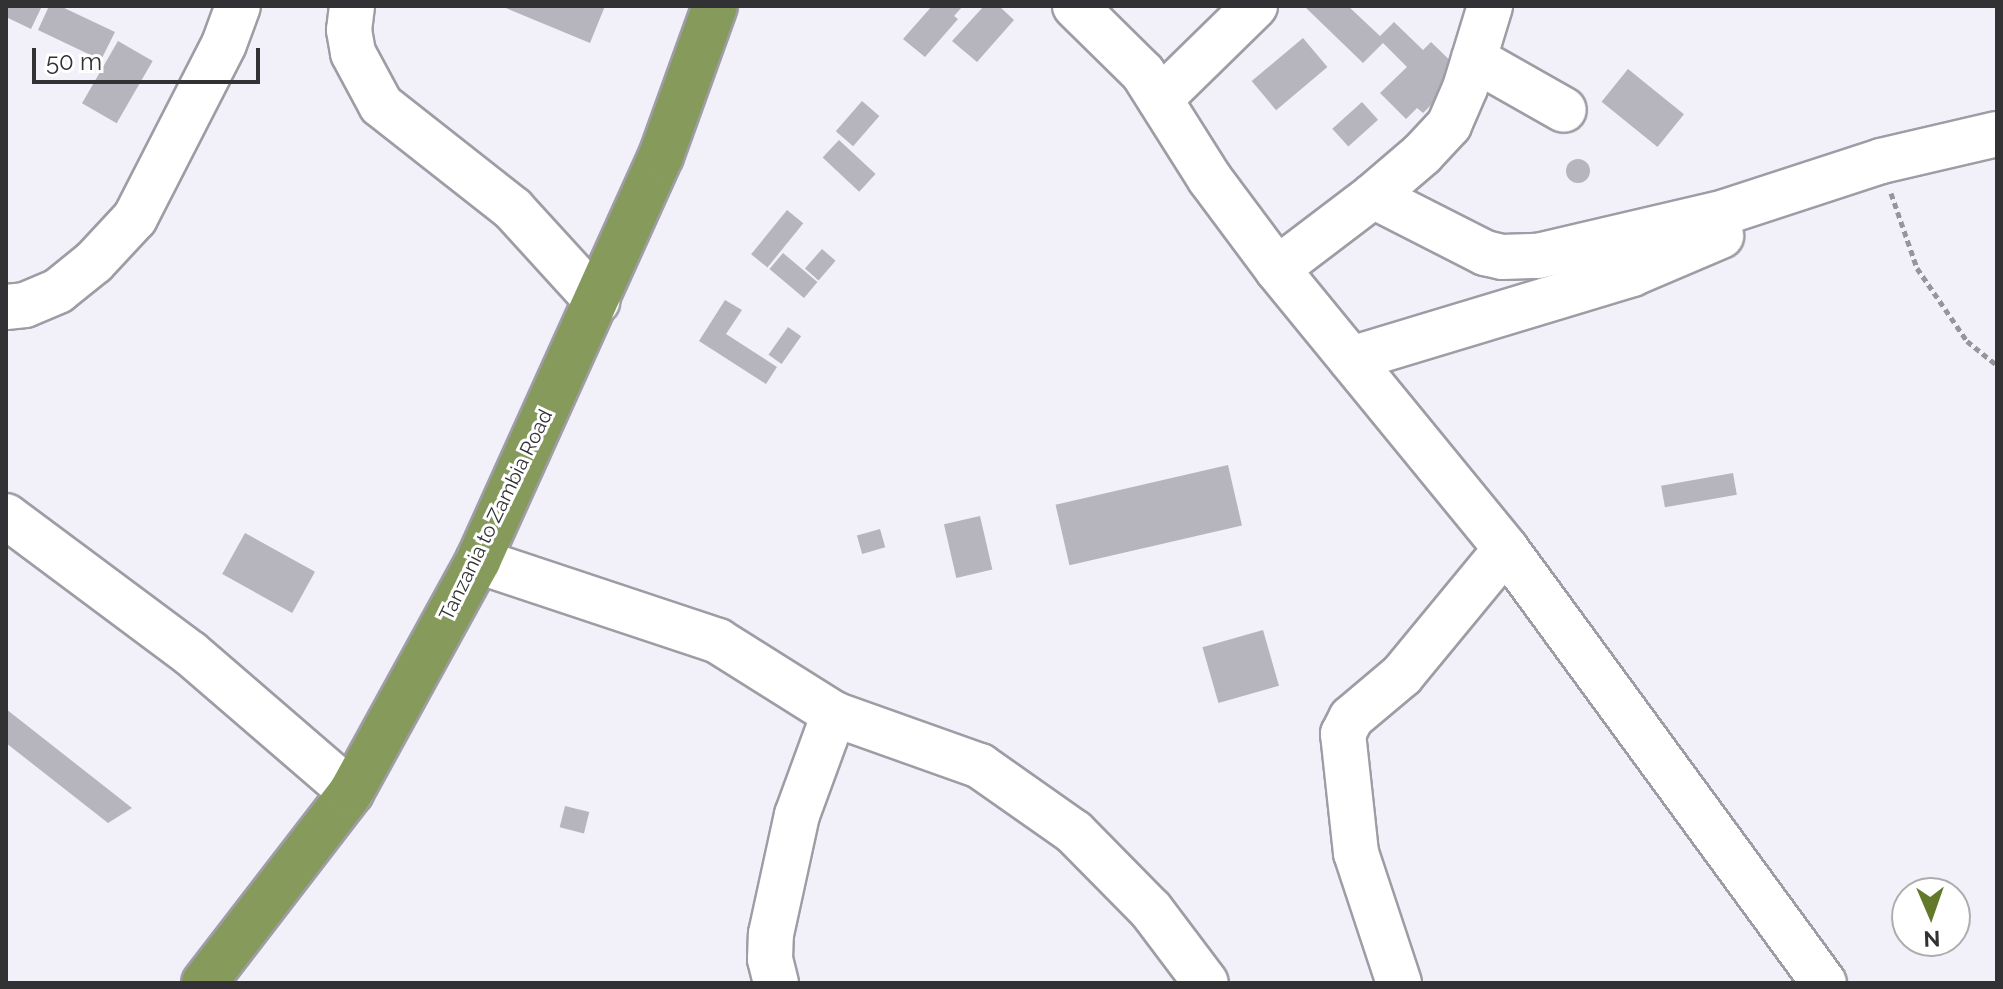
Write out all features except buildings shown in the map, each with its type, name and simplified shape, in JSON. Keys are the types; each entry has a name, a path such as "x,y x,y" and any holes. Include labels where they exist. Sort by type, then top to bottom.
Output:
{"highway":[{"name":"Tanzania to Zambia Road","path":"204,983 351,792 478,561 661,156 715,6"}],"lane":[{"path":"6,307 25,305 58,291 94,262 135,218 224,44 238,6"},
{"path":"352,6 349,30 353,53 381,105 513,209 597,301"},
{"path":"1075,6 1134,61 1210,179 1277,269 1506,549 1824,983"},
{"path":"1160,99 1255,6"},
{"path":"1277,269 1373,196 1422,154 1449,125 1490,6"},
{"path":"1474,59 1564,110"},
{"path":"1373,196 1485,253 1514,258 1660,229 1881,161 1997,134"},
{"path":"1351,359 1632,274 1760,217 1794,190"},
{"path":"6,516 190,653 351,792"},
{"path":"1399,983 1356,853 1343,734 1351,718 1402,675 1506,549"},
{"path":"478,561 718,641 834,714 980,766 1074,832 1151,910 1206,983"},
{"path":"776,983 770,959 771,934 797,815 834,714"}],"path":[{"path":"1881,161 1917,268 1967,341 1997,365"}]}
